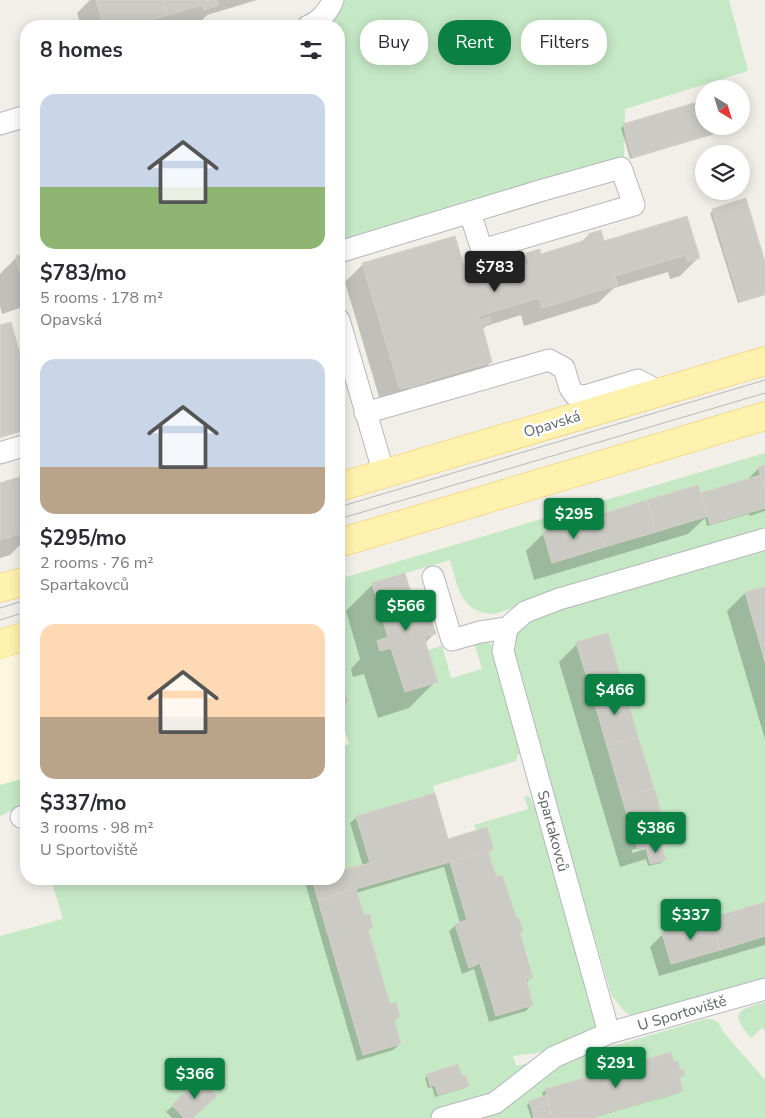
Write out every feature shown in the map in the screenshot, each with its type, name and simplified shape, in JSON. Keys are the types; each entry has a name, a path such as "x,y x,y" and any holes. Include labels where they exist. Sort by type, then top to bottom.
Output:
{"main road":[{"name":"Opavská","path":"345,485 765,361"},
{"path":"345,540 765,416"},
{"path":"0,588 20,582"}],"street":[{"path":"318,20 330,8 333,0"},
{"path":"0,124 20,118"},
{"path":"345,250 543,190 622,168 634,205 482,250 470,213"},
{"path":"345,342 384,474"},
{"path":"365,414 549,360 564,368 570,388 575,395 585,396 638,380 660,392"},
{"path":"0,453 20,447"},
{"path":"433,577 452,640 480,632 508,628 525,612 559,599 765,539"},
{"name":"Spartakovců","path":"508,628 503,651 609,1034"},
{"name":"U Sportoviště","path":"442,1118 495,1103 554,1058 609,1034 765,989"}],"shaded area":[{"path":"20,650 20,780 0,785 0,655"},
{"path":"345,731 349,745 345,746"}],"green space":[{"path":"343,0 729,0 748,71 719,80 695,80 695,87 625,109 624,159 345,245 345,20 333,20"},
{"path":"765,453 765,465 758,467 761,475 701,493 698,485 543,532 553,563 708,516 710,524 765,508 765,532 561,592 494,614 474,609 467,603 458,588 450,560 372,583 388,637 377,641 380,651 391,648 405,692 437,682 428,650 442,646 451,678 482,669 474,642 484,640 493,646 524,753 518,754 516,761 433,786 435,793 356,816 370,863 345,869 345,746 349,744 345,731 345,577"},
{"path":"765,548 765,986 635,1018 625,1012 612,996 514,664 514,640 524,626 539,615"},
{"path":"20,780 20,806 0,816 0,785"},
{"path":"524,796 530,797 534,807 540,805 599,1025 592,1033 572,1045 513,1056 516,1066 579,1052 583,1055 705,1019 712,1019 718,1022 724,1033 765,1080 765,1118 0,1118 0,936 63,919 53,885 314,885 364,1055 401,1044 394,1019 400,1016 396,1003 390,1004 368,929 373,927 370,914 364,915 356,889 450,862 467,920 455,924 469,968 480,963 496,1016 533,1005 526,979 528,963 530,963 520,932 523,931 519,918 517,919 502,875 496,876 488,851 494,849 487,827 476,830 474,825 528,809"},
{"path":"765,1002 765,1031 762,1028 751,1038 740,1023 739,1014 748,1007"}],"building":[{"path":"96,0 163,0 168,15 150,20 102,20"},
{"path":"163,0 217,0 218,5 204,10 202,5 168,15"},
{"path":"695,103 695,135 706,135 633,157 623,124"},
{"path":"740,200 747,200 765,262 765,294 740,301 712,209"},
{"path":"687,216 700,258 688,262 686,255 615,276 618,285 542,308 539,298 479,316 480,320 490,317 491,322 482,325 492,362 424,382 425,386 409,390 408,387 400,389 362,263 455,236 465,269 475,267 476,270 466,273 468,282 529,264 526,253 540,249 541,254 589,239 588,234 601,230 604,241"},
{"path":"20,255 20,272 16,259 16,256"},
{"path":"11,322 20,354 20,431 0,437 0,325"},
{"path":"765,465 765,489 758,467"},
{"path":"761,475 765,489 765,508 710,524 701,493"},
{"path":"20,477 20,534 0,540 0,483"},
{"path":"698,485 708,516 656,532 647,500"},
{"path":"647,500 656,532 604,547 595,516"},
{"path":"595,516 604,547 552,563 543,532"},
{"path":"405,573 418,616 429,612 436,634 424,637 438,682 405,692 391,648 380,651 377,641 388,637 372,583"},
{"path":"765,587 765,643 760,644 745,592"},
{"path":"608,633 623,685 592,694 576,642"},
{"path":"765,643 765,662 760,644"},
{"path":"623,685 638,737 607,746 592,694"},
{"path":"638,737 654,788 622,798 607,746"},
{"path":"654,788 669,840 638,850 622,798"},
{"path":"435,793 448,839 487,827 494,849 318,900 314,885 345,885 345,869 370,863 356,816"},
{"path":"661,843 666,860 650,864 646,847"},
{"path":"488,851 496,876 502,875 517,919 519,918 523,931 520,932 533,978 526,979 533,1005 496,1016 480,963 469,968 455,924 467,920 450,862"},
{"path":"356,889 364,915 370,914 373,928 368,929 390,1004 396,1002 400,1017 394,1019 401,1044 363,1055 318,900"},
{"path":"765,902 765,936 720,950 711,918"},
{"path":"711,918 720,950 671,964 662,933"},
{"path":"671,1052 674,1062 678,1061 680,1070 683,1069 685,1076 679,1077 683,1091 589,1118 553,1118 545,1089 599,1074 598,1069 607,1066 608,1071"},
{"path":"458,1064 462,1076 466,1075 469,1086 438,1095 435,1085 430,1086 427,1074"},
{"path":"200,1078 217,1096 193,1118 184,1118 172,1105"},
{"path":"547,1095 549,1104 532,1109 529,1101"},
{"path":"549,1104 551,1113 534,1118 532,1109"},
{"path":"551,1113 553,1118 534,1118"}],"tram line":[{"path":"345,505 765,380"},
{"path":"345,517 765,393"},
{"path":"0,608 20,602"},
{"path":"0,620 20,614"}]}
